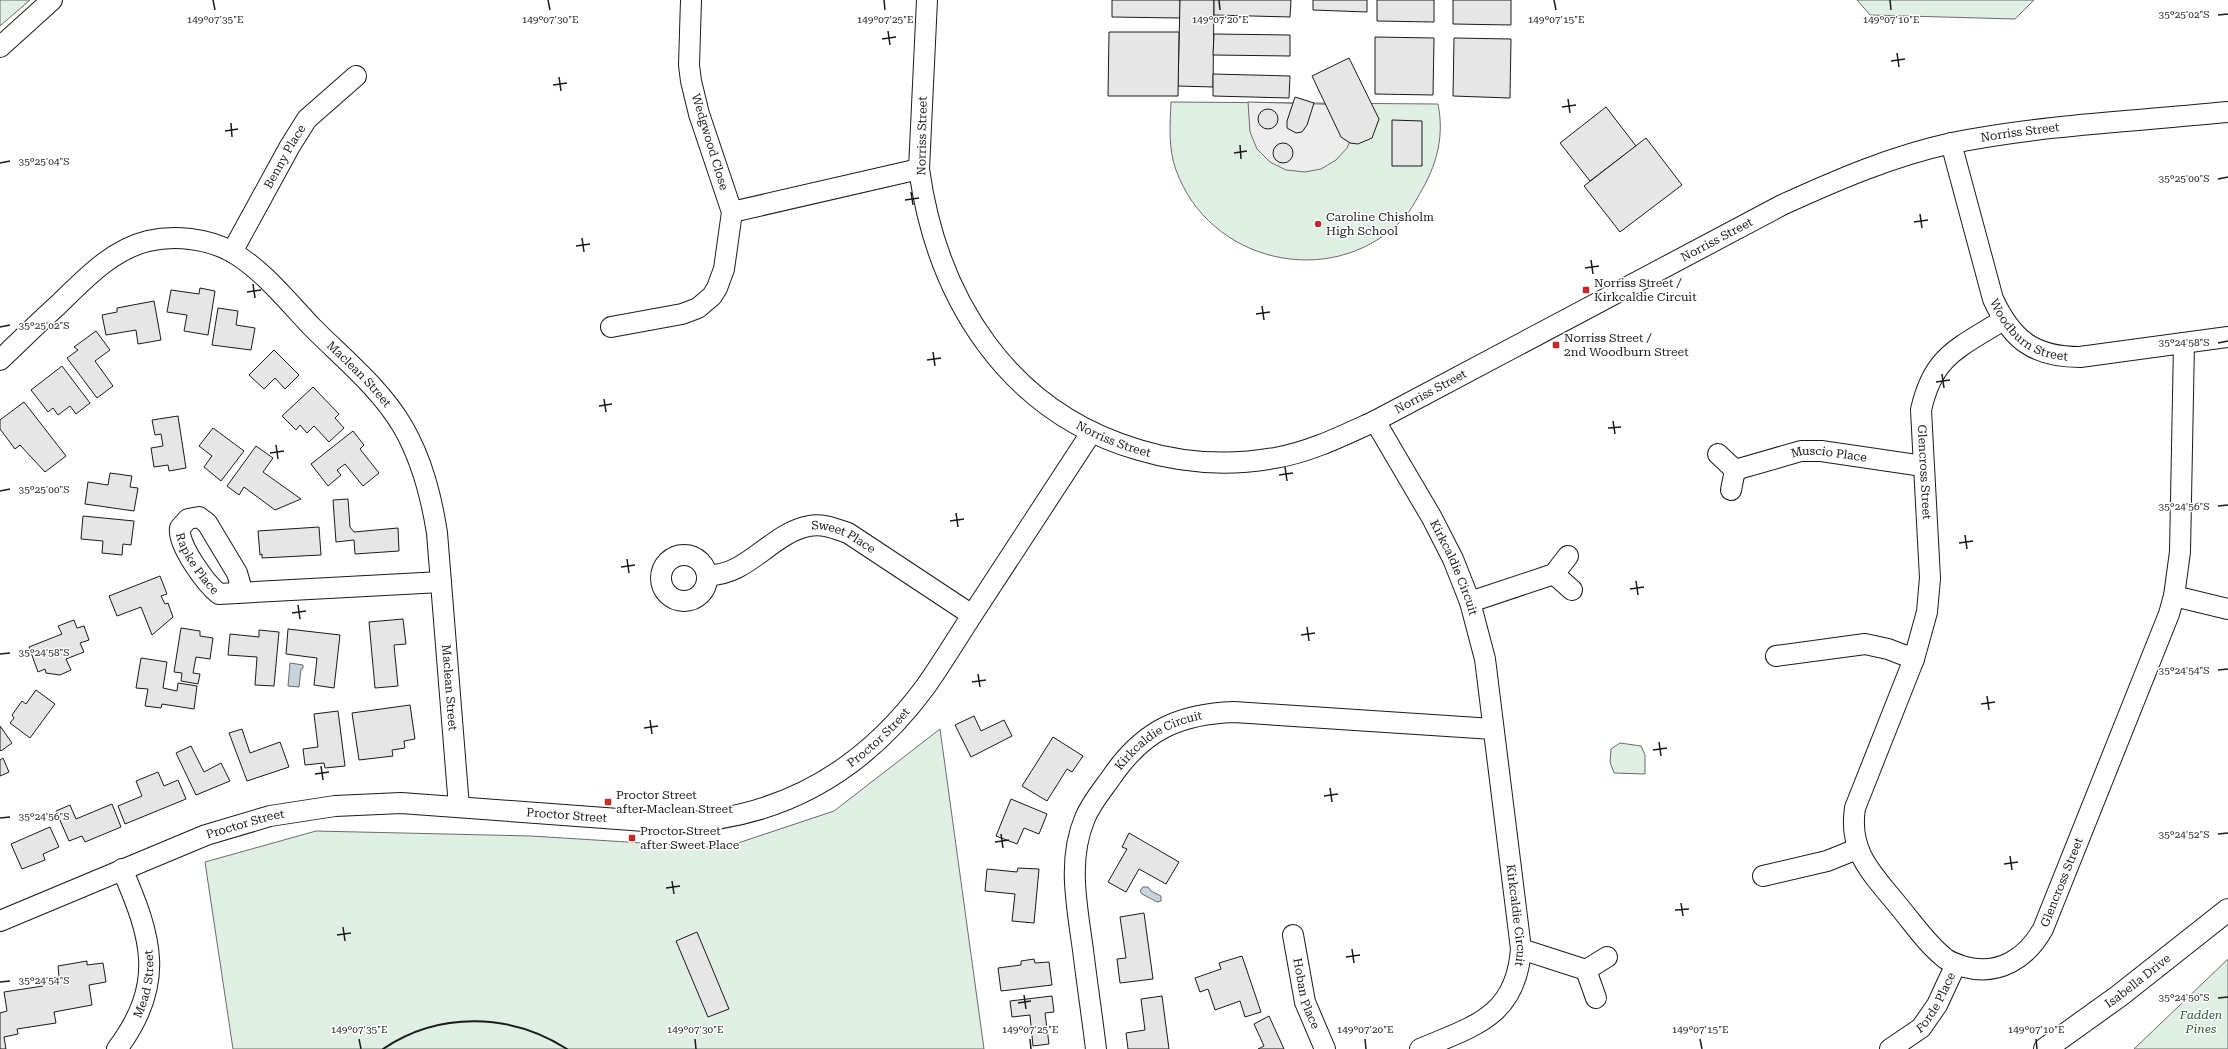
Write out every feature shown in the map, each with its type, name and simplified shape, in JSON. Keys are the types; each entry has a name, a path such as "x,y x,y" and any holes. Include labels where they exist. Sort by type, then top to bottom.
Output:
{"main road":[{"name":"Isabella Drive","path":"2045,1049 2132,987 2228,910"}],"street":[{"path":"0,47 52,0"},
{"name":"Wedgwood Close","path":"611,327 682,314 698,308 712,296 717,288 724,269 732,212 699,114 691,81 689,65 691,0"},
{"name":"Norriss Street","path":"927,0 919,169 922,191 938,253 955,292 976,329 1000,361 1028,390 1058,414 1091,433 1114,442 1159,456 1182,460 1229,462 1275,458 1320,446 1375,421 1782,206 1848,175 1882,162 1951,143 2036,130 2228,112"},
{"name":"Benny Place","path":"232,252 290,146 307,119 356,76"},
{"name":"Woodburn Street","path":"1951,143 1993,299 2003,320 2019,338 2038,351 2059,357 2080,356 2228,337"},
{"path":"732,212 919,169"},
{"name":"Maclean Street","path":"0,360 94,271 118,253 145,241 160,238 189,238 218,246 232,252 260,273 370,386 403,428 419,460 431,496 437,533 459,807"},
{"name":"Glencross Street","path":"2003,320 1949,355 1935,370 1926,388 1921,410 1930,578 1927,612 1914,659 1855,808 1852,824 1857,849 1867,866 1931,945 1947,960 1978,970 2000,968 2020,957 2037,940 2043,929 2166,621 2174,596 2180,552 2184,343"},
{"name":"Kirkcaldie Circuit","path":"1375,421 1432,518 1453,559 1470,602 1485,659 1521,949 1520,962 1513,987 1500,1007 1483,1022 1420,1049"},
{"name":"Proctor Street","path":"0,921 206,835 270,816 335,806 401,803 672,823 697,822 744,815 790,799 834,776 874,745 892,727 925,686 1091,433"},
{"name":"Muscio Place","path":"1735,470 1801,450 1821,451 1923,466"},
{"path":"1718,454 1735,470 1731,490"},
{"name":"Sweet Place","path":"707,575 719,576 732,571 791,533 809,526 829,526 848,534 972,615"},
{"path":"1470,602 1554,574 1568,556"},
{"path":"1554,574 1572,590"},
{"name":"Rapke Place","path":"236,592 247,593 441,582"},
{"path":"2174,596 2228,609"},
{"path":"1776,656 1865,644 1888,649 1914,659"},
{"name":"Kirkcaldie Circuit","path":"1096,1049 1075,889 1076,845 1084,818 1091,806 1128,755 1151,735 1177,721 1205,713 1234,712 1493,728"},
{"path":"1763,876 1827,861 1857,849"},
{"name":"Mead Street","path":"117,1049 131,1030 142,1009 150,962 145,928 122,869"},
{"name":"Hoban Place","path":"1293,935 1305,1002 1325,1049"},
{"path":"1521,949 1586,970 1607,957"},
{"name":"Forde Place","path":"1890,1049 1921,1028 1937,1005 1956,964"},
{"path":"1586,970 1596,998"}],"green space":[{"path":"0,0 30,0 0,26"},
{"path":"1857,0 2034,0 2015,19 1870,15"},
{"path":"1171,102 1438,104 1440,115 1440,137 1433,168 1410,211 1399,223 1371,244 1339,256 1306,260 1274,256 1243,245 1215,227 1192,201 1173,162 1170,136"},
{"path":"940,729 984,1049 233,1049 205,862 316,831 531,836 723,848 834,811"},
{"path":"1620,743 1641,746 1645,755 1645,774 1614,773 1610,762 1611,749"},
{"name":"Fadden Pines","path":"2228,959 2228,1049 2134,1049"}],"shaded area":[{"path":"1248,102 1355,105 1354,132 1347,148 1336,160 1321,169 1305,172 1286,170 1270,162 1257,149 1250,132"},
{"path":"290,663 303,665 303,668 301,669 299,687 288,686"},
{"path":"1143,887 1148,887 1151,891 1161,896 1161,901 1157,902 1142,894 1140,891"}],"building":[{"path":"1112,0 1180,0 1180,18 1112,17"},
{"path":"1180,0 1214,0 1213,87 1178,86"},
{"path":"1214,0 1291,0 1290,17 1214,15"},
{"path":"1313,0 1367,0 1367,12 1313,10"},
{"path":"1377,0 1434,0 1434,22 1377,21"},
{"path":"1453,0 1511,0 1511,25 1453,24"},
{"path":"1109,32 1179,32 1178,96 1108,96"},
{"path":"1214,34 1290,35 1290,56 1213,55"},
{"path":"1375,37 1434,38 1433,95 1375,94"},
{"path":"1454,38 1511,39 1510,98 1453,96"},
{"path":"1349,58 1379,119 1372,138 1358,144 1350,143 1341,137 1312,76"},
{"path":"1213,74 1290,76 1289,98 1213,96"},
{"path":"1295,97 1314,103 1307,125 1302,132 1296,133 1287,128 1287,121"},
{"path":"1606,107 1636,146 1590,181 1560,143"},
{"path":"1268,109 1275,112 1278,119 1275,126 1268,129 1261,126 1258,119 1261,112"},
{"path":"1392,120 1422,121 1422,166 1392,166"},
{"path":"1646,138 1682,185 1620,232 1584,186"},
{"path":"1283,143 1290,146 1293,153 1290,160 1283,163 1276,160 1273,153 1276,146"},
{"path":"200,288 215,291 208,335 184,331 187,315 167,312 171,290 199,294"},
{"path":"154,301 161,340 138,344 136,330 106,335 102,315 117,312 117,308"},
{"path":"218,308 238,311 236,325 255,328 251,350 212,345"},
{"path":"96,331 110,350 95,361 113,386 97,398 67,358 78,350 74,347"},
{"path":"274,350 299,375 285,389 275,378 264,389 249,375"},
{"path":"62,366 90,403 76,414 70,406 58,415 53,408 48,412 31,390"},
{"path":"313,387 339,414 335,418 344,428 329,442 314,426 307,433 300,425 296,430 282,416"},
{"path":"24,402 66,456 45,472 20,445 15,449 0,429 0,420"},
{"path":"178,416 186,468 169,471 168,465 154,467 151,448 163,446 161,434 155,435 152,420"},
{"path":"213,428 244,451 221,481 204,467 212,456 199,446"},
{"path":"353,431 364,445 360,449 379,473 363,486 345,464 337,470 341,475 328,486 311,464"},
{"path":"256,446 273,458 263,472 301,499 275,510 244,487 239,495 227,486"},
{"path":"110,473 132,476 130,487 138,488 134,511 85,504 88,482 108,485"},
{"path":"348,499 350,527 354,532 398,528 399,551 355,554 354,540 336,542 333,500"},
{"path":"83,516 134,521 131,545 123,544 122,555 102,553 103,541 81,539"},
{"path":"319,527 321,555 262,558 262,554 260,555 258,531"},
{"path":"160,576 167,594 161,596 165,604 168,603 173,617 152,635 141,607 117,616 109,596"},
{"path":"403,619 406,644 394,645 398,686 375,688 369,622"},
{"path":"74,620 77,628 84,626 89,640 80,643 84,652 66,659 71,670 60,675 46,673 45,669 38,672 29,647 62,634 58,626"},
{"path":"181,628 200,631 200,636 213,638 210,659 196,657 193,673 200,674 198,684 181,681 182,673 174,672"},
{"path":"288,629 340,635 334,688 314,685 317,658 286,654"},
{"path":"259,630 279,632 274,686 255,685 257,657 228,655 230,634 259,637"},
{"path":"141,658 167,662 163,688 177,691 178,683 197,686 194,709 162,704 161,708 145,706 148,689 136,688"},
{"path":"36,690 55,704 30,738 10,723 14,718 12,715 22,701 26,704"},
{"path":"410,705 415,739 404,741 405,748 392,750 393,756 359,760 352,713"},
{"path":"338,711 345,766 325,768 324,763 305,765 303,749 318,747 314,714"},
{"path":"974,716 981,731 1004,720 1012,736 971,757 955,725"},
{"path":"0,726 12,743 1,751 0,750"},
{"path":"242,729 250,753 280,742 289,767 247,781 229,733"},
{"path":"1053,737 1083,756 1072,772 1067,769 1047,801 1022,786"},
{"path":"191,746 204,772 221,763 230,781 196,795 176,753"},
{"path":"3,758 9,772 0,776 0,760"},
{"path":"158,772 164,786 178,780 186,799 125,824 118,806 142,796 136,781"},
{"path":"1011,799 1047,814 1039,834 1024,828 1017,844 996,836"},
{"path":"112,804 121,827 85,842 82,836 69,841 56,811 70,805 76,819"},
{"path":"50,827 59,847 43,854 45,860 22,869 11,844"},
{"path":"1129,833 1179,862 1166,884 1139,869 1126,892 1108,882 1127,849 1122,847"},
{"path":"1018,868 1039,869 1034,923 1012,921 1015,894 985,891 987,869 1017,872"},
{"path":"1144,913 1153,979 1120,983 1117,959 1126,958 1120,917"},
{"path":"697,932 729,1009 708,1017 676,941"},
{"path":"1242,956 1261,1012 1245,1017 1240,1001 1215,1010 1208,989 1200,992 1195,978 1221,969 1219,963"},
{"path":"1034,959 1035,963 1049,962 1052,985 1001,991 998,968 1021,965 1021,961"},
{"path":"87,961 87,965 103,963 106,982 89,985 92,1005 54,1012 56,1023 17,1029 18,1034 4,1037 6,1049 0,1049 0,1013 7,1011 4,992 43,986 42,979 59,977 58,966"},
{"path":"1052,996 1054,1012 1045,1013 1049,1044 1033,1046 1030,1015 1012,1017 1010,1001"},
{"path":"1162,996 1169,1049 1128,1049 1126,1033 1145,1030 1141,999"},
{"path":"1269,1016 1284,1049 1258,1049 1264,1046 1254,1024"}],"wall":[{"path":"383,1049 405,1037 428,1028 451,1023 475,1021 499,1023 522,1028 545,1037 567,1049"}],"place":[{"name":"Caroline Chisholm High School","path":"1318,224"},
{"name":"Norriss Street / Kirkcaldie Circuit","path":"1586,290"},
{"name":"Norriss Street / 2nd Woodburn Street","path":"1556,345"},
{"name":"Proctor Street after Maclean Street","path":"608,802"},
{"name":"Proctor Street after Sweet Place","path":"632,838"}]}
